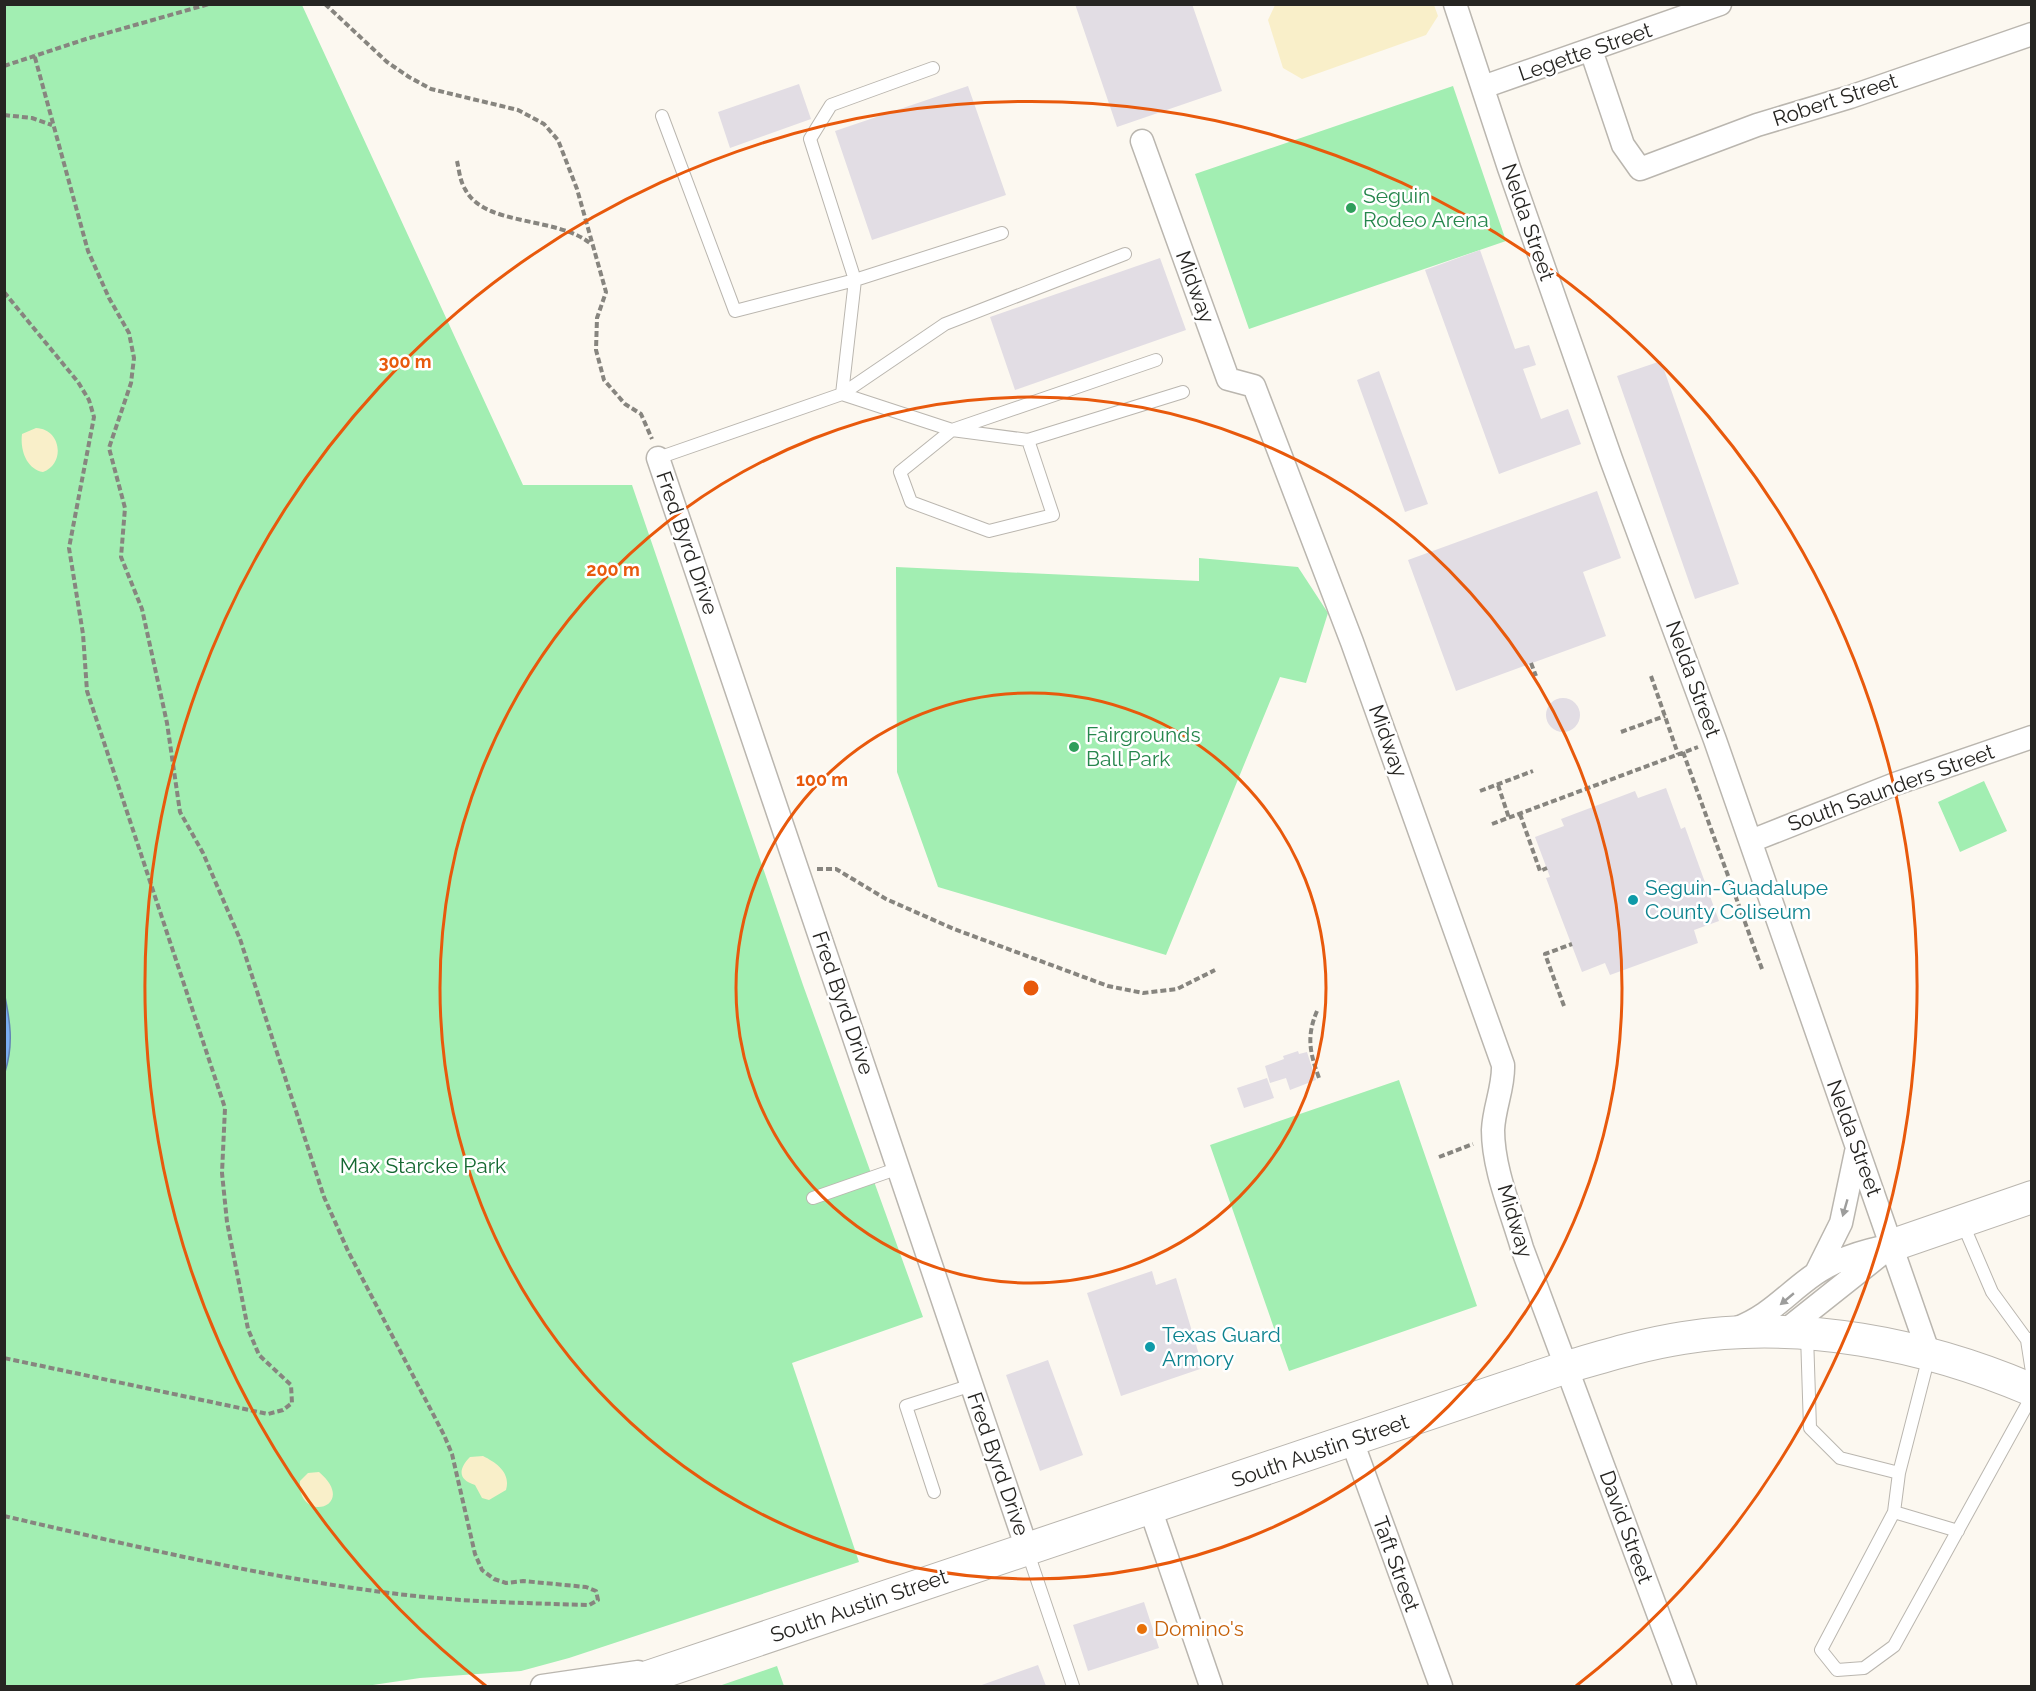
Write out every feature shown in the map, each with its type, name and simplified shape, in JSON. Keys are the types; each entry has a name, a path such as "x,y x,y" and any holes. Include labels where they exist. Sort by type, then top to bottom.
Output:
{"main road":[{"path":"1893,1245 2031,1197"},
{"name":"South Austin Street","path":"621,1686 1567,1367 1683,1338 1724,1334 1794,1334 1854,1339 1929,1354 2031,1390"}],"street":[{"name":"Nelda Street","path":"1455,4 1611,459 1751,841 1929,1354"},
{"name":"Legette Street","path":"1483,87 1720,4"},
{"name":"Robert Street","path":"1591,50 1623,145 1640,169 1757,125 1850,97 2031,34"},
{"name":"Midway","path":"1142,141 1228,379 1254,386 1352,642 1499,1054 1503,1080 1495,1113 1494,1149 1522,1248 1567,1367"},
{"name":"Fred Byrd Drive","path":"658,458 1027,1549"},
{"name":"South Saunders Street","path":"1751,841 1895,784 2031,737"},
{"path":"1815,1274 1841,1223 1857,1150"},
{"path":"1724,1334 1757,1321 1815,1274 1866,1250 1893,1245"},
{"path":"1794,1334 1893,1245"},
{"name":"David Street","path":"1567,1367 1685,1686"},
{"name":"Taft Street","path":"1352,1441 1441,1686"},
{"path":"1150,1508 1211,1686"},
{"path":"542,1686 610,1677 693,1661"},
{"path":"656,1686 693,1661"}],"lane":[{"path":"842,394 855,280 810,139 831,105 933,68"},
{"path":"662,116 735,311 855,280 1002,233"},
{"path":"658,458 842,394 945,324 1125,254"},
{"path":"1028,440 1053,515 989,531 911,502 900,472 952,430 1156,360"},
{"path":"842,394 952,430 1028,440 1183,392"},
{"path":"813,1198 899,1168"},
{"path":"1961,1221 1992,1292 2029,1339 2031,1372"},
{"path":"1794,1334 1810,1428 1840,1458 1899,1473"},
{"path":"1929,1354 1899,1473 1894,1512 1821,1650 1837,1670 1864,1668 1894,1646 2031,1396"},
{"path":"934,1492 906,1406 972,1385"},
{"path":"1894,1512 1958,1531"},
{"path":"1027,1549 1073,1686"}],"path":[{"path":"4,66 34,54 209,4"},
{"path":"325,4 387,62 431,89 518,110 544,124 558,140 576,189 606,292 597,318 596,350 604,380 625,404 641,414 649,431"},
{"path":"4,1516 270,1574 397,1594 518,1603 589,1605 598,1600 596,1591 586,1587 523,1581 506,1583 494,1579 482,1570 444,1435 348,1251 324,1197 240,939 203,853 180,812 167,723 142,609 121,557 125,508 109,448 131,383 134,358 129,333 109,298 88,250 34,54"},
{"path":"4,115 32,118 53,126"},
{"path":"457,161 465,190 490,212 569,230 592,246"},
{"path":"4,292 78,382 89,400 94,417 69,548 83,634 87,691 225,1108 222,1173 226,1212 248,1329 259,1355 291,1385 292,1403 283,1410 268,1413 4,1358"},
{"path":"1531,663 1536,676"},
{"path":"1651,676 1762,969"},
{"path":"1621,732 1665,716"},
{"path":"1492,824 1715,740"},
{"path":"1480,791 1533,771"},
{"path":"1498,785 1509,818"},
{"path":"1520,814 1540,871 1547,868"},
{"path":"799,873 821,868 836,869 886,899 954,928 1108,986 1143,993 1177,989 1215,970"},
{"path":"1564,1006 1545,954 1572,944"},
{"path":"1317,1011 1310,1026 1309,1043 1319,1078"},
{"path":"1439,1157 1473,1144"}],"green space":[{"name":"Max Starcke Park","path":"4,5 302,5 523,485 632,485 803,985 923,1317 792,1363 859,1562 569,1658 521,1671 420,1678 366,1686 5,1686"},
{"name":"Seguin Rodeo Arena","path":"1453,86 1506,241 1249,329 1195,174"},
{"name":"Fairgrounds Ball Park","path":"1199,558 1298,567 1328,613 1306,683 1280,677 1166,955 938,887 897,772 896,567 1199,581"},
{"path":"1984,781 2007,831 1960,852 1938,802"},
{"path":"1399,1080 1477,1306 1289,1371 1210,1145"},
{"path":"777,1666 784,1686 719,1686"}],"sand":[{"path":"1275,5 1434,5 1438,16 1426,35 1302,79 1283,68 1268,20"},
{"path":"36,428 51,434 58,447 55,461 43,472 28,463 22,446 22,434"},
{"path":"483,1456 502,1469 507,1484 506,1490 489,1500 482,1498 475,1485 465,1480 462,1474 463,1466 470,1457"},
{"path":"319,1472 330,1484 333,1494 330,1502 316,1507 307,1503 302,1495 300,1481 308,1473"}],"water":[{"path":"4,992 10,1032 5,1072"}],"building":[{"path":"1075,4 1192,4 1222,91 1117,127"},
{"path":"799,84 811,119 730,148 718,112"},
{"path":"968,86 1006,195 872,240 835,131"},
{"path":"1480,250 1515,349 1529,345 1536,365 1523,369 1541,419 1568,409 1581,444 1499,474 1425,270"},
{"path":"1160,258 1186,330 1015,390 990,317"},
{"path":"1661,361 1739,584 1695,599 1617,376"},
{"path":"1379,371 1428,504 1405,512 1357,380"},
{"path":"1597,491 1621,558 1583,572 1606,636 1456,691 1408,560"},
{"path":"1563,698 1575,703 1580,715 1575,727 1563,732 1551,727 1546,715 1551,703"},
{"name":"Seguin-Guadalupe County Coliseum","path":"1666,788 1681,829 1685,827 1719,921 1694,930 1698,943 1610,975 1605,963 1582,972 1546,878 1550,877 1535,837 1564,826 1561,819 1635,791 1638,798"},
{"path":"1298,1051 1299,1054 1307,1052 1316,1080 1290,1090 1286,1078 1270,1083 1265,1066"},
{"path":"1267,1078 1274,1098 1244,1108 1237,1088"},
{"name":"Texas Guard Armory","path":"1152,1271 1156,1285 1176,1278 1203,1368 1121,1396 1087,1293"},
{"path":"1048,1360 1083,1455 1040,1471 1006,1375"},
{"path":"1144,1602 1159,1648 1088,1671 1073,1625"},
{"path":"1038,1665 1046,1686 979,1686"}],"place":[{"name":"Seguin Rodeo Arena","path":"1351,208"},
{"name":"Fairgrounds Ball Park","path":"1074,747"},
{"name":"Seguin-Guadalupe County Coliseum","path":"1633,900"},
{"name":"Texas Guard Armory","path":"1150,1347"},
{"name":"Domino's","path":"1142,1629"}]}
